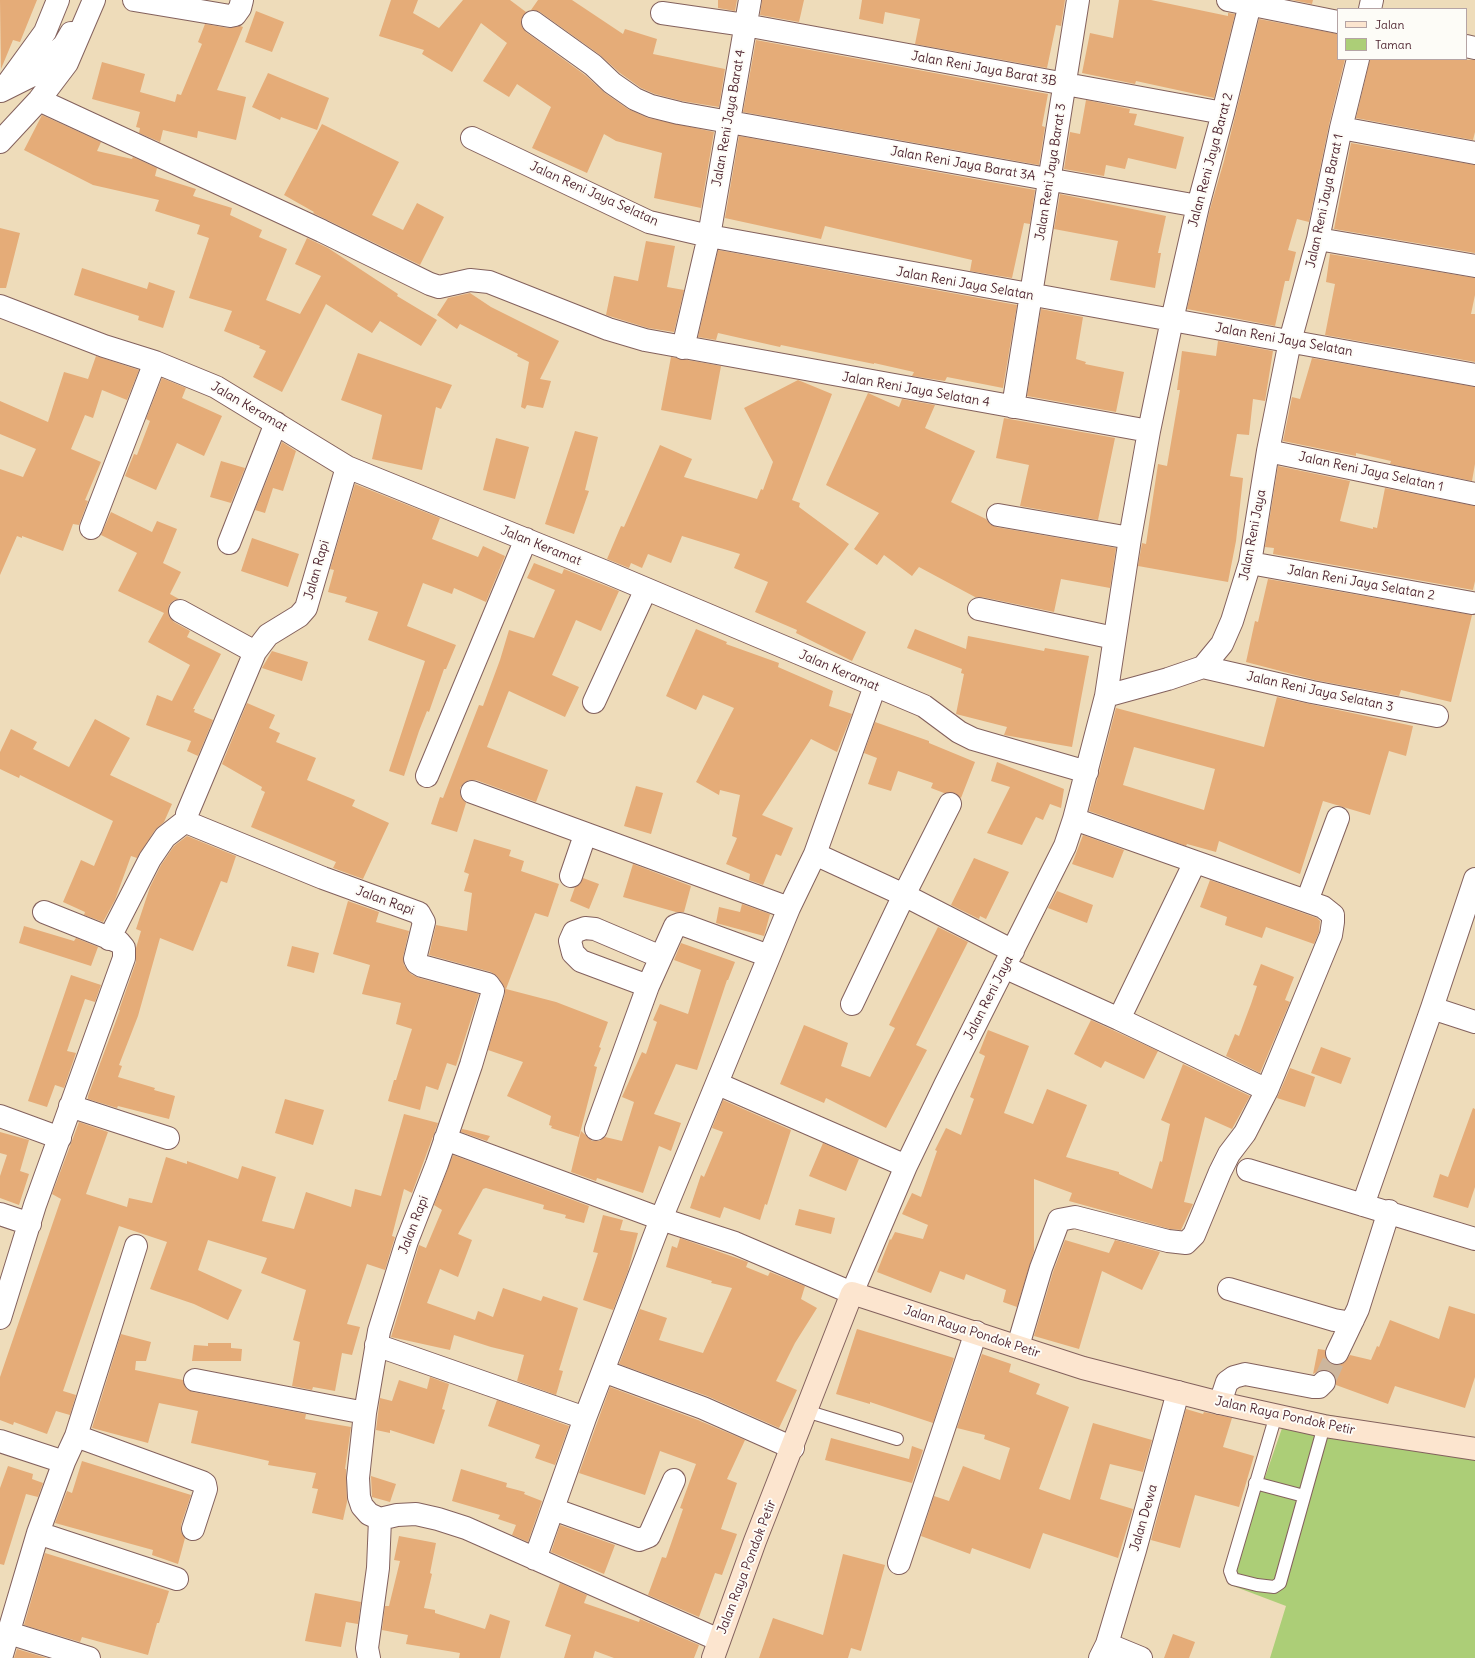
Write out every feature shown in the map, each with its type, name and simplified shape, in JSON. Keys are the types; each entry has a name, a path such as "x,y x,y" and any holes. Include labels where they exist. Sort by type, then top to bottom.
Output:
{"main road":[{"name":"Jalan Raya Pondok Petir","path":"716,1649 852,1293 1083,1368 1220,1403 1324,1426 1475,1449"}],"street":[{"path":"0,92 45,32 58,0"},
{"path":"0,92 31,76 64,45 93,0"},
{"path":"0,142 39,100 66,63 93,0"},
{"path":"134,0 230,16 235,15 240,8 242,0"},
{"name":"Jalan Reni Jaya Barat 4","path":"683,348 709,236 750,0"},
{"name":"Jalan Reni Jaya Barat 3","path":"1013,407 1032,296 1078,0"},
{"path":"1228,0 1250,2 1337,22"},
{"name":"Jalan Reni Jaya Barat 2","path":"1172,320 1198,206 1223,113 1250,2"},
{"name":"Jalan Reni Jaya Barat 3B","path":"662,13 745,25 1223,113"},
{"name":"Jalan Reni Jaya Barat 3A","path":"533,22 593,65 612,83 635,99 651,106 679,113 1198,206"},
{"name":"Jalan Reni Jaya Barat 1","path":"1290,341 1318,239 1341,128 1358,60"},
{"name":"Jalan Reni Jaya Selatan 4","path":"39,100 322,231 430,284 449,286 470,280 489,282 608,329 645,340 1149,431"},
{"path":"1341,128 1475,153"},
{"name":"Jalan Reni Jaya Selatan","path":"472,138 649,222 709,236 1032,296 1475,375"},
{"path":"1318,239 1475,266"},
{"name":"Jalan Keramat","path":"0,306 104,346 155,362 216,386 347,467 526,539 924,706 948,724 973,739 1087,772"},
{"name":"Jalan Reni Jaya","path":"852,1293 906,1166 1065,846 1074,819 1106,696 1130,538 1149,431 1172,320"},
{"name":"Jalan Reni Jaya","path":"1203,667 1222,644 1232,621 1250,563 1268,451 1290,341"},
{"path":"90,528 155,362"},
{"path":"229,544 276,423"},
{"name":"Jalan Reni Jaya Selatan 1","path":"1268,451 1475,494"},
{"name":"Jalan Rapi","path":"347,467 306,608 299,616 268,635 255,652 187,814 191,824 315,875 419,913 424,922 415,959 417,963 422,966 488,984 492,987 493,995 437,1164 407,1241 376,1345 365,1413 358,1478 359,1497 362,1506 369,1514 380,1519"},
{"path":"998,516 1130,538"},
{"path":"427,776 526,539"},
{"name":"Jalan Reni Jaya Selatan 2","path":"1250,563 1472,603"},
{"path":"594,702 646,589"},
{"path":"979,610 1114,638"},
{"path":"180,611 255,652"},
{"path":"1106,696 1168,679 1203,667"},
{"name":"Jalan Reni Jaya Selatan 3","path":"1203,667 1312,692 1437,716"},
{"path":"535,1558 585,1418 661,1219 718,1084 789,908 815,854 875,686"},
{"path":"472,792 585,835 641,853 789,908"},
{"path":"852,1004 904,895 950,804"},
{"path":"1307,901 1338,818"},
{"path":"109,939 150,859 164,837 188,819"},
{"path":"1018,1346 1041,1268 1060,1220 1075,1218 1168,1242 1186,1243 1194,1235 1229,1154 1245,1133 1267,1090 1332,929 1333,915 1323,907 1074,819"},
{"path":"571,876 585,835"},
{"path":"815,854 904,895 1009,959 1119,1019 1267,1090"},
{"path":"1119,1019 1194,862"},
{"path":"1363,1205 1432,1008 1475,879"},
{"path":"0,1315 70,1106 124,958 124,948 119,942 44,912"},
{"path":"596,1129 648,986 675,926 680,924 769,956"},
{"path":"648,986 581,961 573,953 570,941 574,932 585,928 595,929 661,957"},
{"path":"1432,1008 1475,1022"},
{"path":"718,1084 906,1166"},
{"path":"70,1106 168,1138"},
{"path":"0,1116 60,1138"},
{"path":"445,1140 661,1219 735,1243 852,1293"},
{"path":"1248,1170 1363,1205 1389,1211 1475,1239"},
{"path":"1337,1353 1360,1302 1389,1211"},
{"path":"0,1214 30,1224"},
{"path":"1,1658 38,1533 64,1462 76,1436 136,1246"},
{"path":"1229,1289 1334,1320 1346,1322 1353,1320"},
{"path":"900,1562 976,1332"},
{"path":"376,1345 585,1418"},
{"path":"603,1370 703,1408 793,1448"},
{"path":"1220,1403 1227,1382 1234,1377 1245,1374 1319,1387 1324,1382"},
{"path":"195,1380 365,1413"},
{"name":"Jalan Dewa","path":"1104,1651 1178,1392"},
{"path":"76,1436 205,1484 206,1489 193,1529"},
{"path":"0,1441 64,1462"},
{"path":"553,1509 640,1540 649,1536 674,1480"},
{"path":"369,1658 367,1648 378,1568 380,1519 397,1515 416,1514 466,1528 535,1558 716,1649"},
{"path":"38,1533 177,1579"},
{"path":"9,1633 89,1658"},
{"path":"1104,1651 1140,1658"}],"lane":[{"path":"806,1411 897,1439"},
{"path":"1276,1415 1230,1572 1233,1579 1274,1587 1280,1583 1324,1426"},
{"path":"1255,1483 1304,1496"}],"green space":[{"path":"1289,1408 1475,1440 1475,1658 1270,1658 1286,1606 1228,1584"}],"building":[{"path":"0,0 37,0 20,42 13,40 1,69"},
{"path":"391,0 418,0 413,13 439,28 463,0 510,0 526,12 521,21 522,27 526,32 585,75 605,93 628,109 648,118 714,132 701,208 654,198 662,153 616,141 604,134 587,173 532,148 551,107 517,84 509,97 483,81 507,43 481,23 452,72 422,54 424,50 379,36"},
{"path":"538,0 572,0 623,34 625,29 657,39 653,54 725,69 719,107 682,101 655,94 641,88 620,73 600,55 540,12 531,10"},
{"path":"718,0 737,0 735,11 718,8"},
{"path":"762,0 804,0 799,22 760,15"},
{"path":"862,0 1065,0 1061,26 1056,25 1047,68 915,44 920,19 885,12 883,24 859,19"},
{"path":"1119,0 1151,0 1228,16 1228,13 1235,14 1214,98 1136,81 1135,84 1082,73 1090,33 1113,38"},
{"path":"1292,0 1313,0 1312,4"},
{"path":"256,11 284,22 272,52 245,42"},
{"path":"1259,19 1337,34 1337,60 1345,60 1329,125 1309,222 1297,219 1288,250 1296,252 1289,281 1285,281 1275,326 1187,309 1210,209 1224,161"},
{"path":"205,24 228,28 243,27 217,90 246,97 236,140 198,131 197,138 163,130 160,142 139,133 140,128 136,127 140,112 92,99 102,62 145,74 140,92 175,102 177,94 181,95 202,44 198,42"},
{"path":"756,40 1048,94 1042,126 1045,127 1039,165 743,112"},
{"path":"1370,60 1475,60 1475,132 1473,140 1356,118"},
{"path":"268,73 329,98 317,130 281,117 280,120 252,107"},
{"path":"1086,100 1130,109 1129,113 1137,114 1134,125 1184,137 1176,169 1128,158 1125,169 1106,165 1104,176 1064,169 1070,132 1080,134"},
{"path":"42,115 101,142 97,151 132,159 133,157 157,168 155,176 196,189 193,196 232,208 230,215 262,230 259,237 287,249 266,300 300,314 321,276 295,264 307,238 328,248 398,294 397,296 437,320 421,346 380,321 372,333 326,304 282,392 253,377 266,351 259,348 260,346 224,331 232,311 189,298 209,238 197,234 200,225 155,211 159,200 93,185 24,150"},
{"path":"322,124 399,162 372,215 403,230 417,203 444,217 420,265 313,213 314,212 284,195"},
{"path":"739,136 1035,190 1030,224 1024,223 1012,278 970,271 972,260 825,226 821,239 725,218"},
{"path":"1351,143 1475,165 1475,253 1334,229"},
{"path":"1060,194 1166,216 1158,253 1161,253 1155,288 1110,280 1118,241 1054,229"},
{"path":"0,228 20,233 6,288 0,288"},
{"path":"646,241 675,246 667,287 684,290 674,332 648,328 606,315 614,276 638,281"},
{"path":"718,250 1017,305 1003,388 947,377 945,381 912,376 914,372 781,345 780,347 718,333 716,340 698,337"},
{"path":"1330,254 1475,278 1475,295 1471,314 1475,314 1475,362 1325,335 1335,284 1326,282"},
{"path":"82,268 147,289 149,282 175,291 163,328 138,320 139,316 74,295"},
{"path":"470,293 491,307 559,341 540,379 551,381 543,408 527,405 525,409 521,407 529,362 517,356 518,354 460,324 457,329 437,315 448,298"},
{"path":"1041,309 1083,317 1076,359 1086,362 1085,364 1124,372 1116,412 1027,396"},
{"path":"1218,341 1273,351 1265,401 1253,399 1249,435 1237,434 1230,476 1243,478 1236,541 1228,582 1138,566 1142,543 1146,544 1158,464 1167,466 1180,390 1177,390 1182,351 1216,356"},
{"path":"358,353 452,385 441,409 436,407 422,470 372,459 382,415 341,400"},
{"path":"96,356 139,370 127,400 102,390 93,418 85,415 71,449 101,462 85,500 88,501 79,525 73,524 63,551 22,536 22,538 17,536 0,575 0,469 23,477 36,449 0,434 0,401 48,422 64,372 88,379"},
{"path":"671,357 721,366 711,420 661,410"},
{"path":"1312,358 1475,387 1475,464 1472,481 1390,464 1391,461 1356,453 1356,456 1283,441 1292,397 1300,399"},
{"path":"162,378 186,388 182,398 222,416 204,456 177,443 156,490 125,476 134,454 137,455 150,421 146,419"},
{"path":"798,380 832,394 792,500 800,503 799,507 849,544 806,602 866,632 852,661 796,633 797,630 755,612 768,582 734,568 740,554 682,536 671,563 648,554 642,568 631,563 629,568 607,559 621,526 624,527 660,445 692,459 684,477 757,499 761,489 763,490 773,462 744,408"},
{"path":"868,393 899,407 902,399 935,405 925,428 975,451 951,502 986,519 990,524 996,527 1116,548 1110,588 1061,579 1054,612 982,597 975,597 919,567 912,576 884,555 877,565 854,549 879,513 826,485"},
{"path":"1004,418 1115,438 1098,520 1020,506 1029,465 996,458"},
{"path":"575,431 598,437 585,490 589,491 574,534 545,524"},
{"path":"496,438 529,447 515,499 483,490"},
{"path":"282,442 296,451 283,491 273,488 265,513 255,510"},
{"path":"221,461 245,468 231,503 210,497"},
{"path":"1278,466 1350,481 1340,521 1373,529 1373,527 1377,528 1385,488 1475,506 1475,581 1473,590 1273,554 1274,548 1265,547"},
{"path":"355,484 440,518 432,539 478,557 483,546 505,556 486,602 454,588 452,594 423,583 407,626 456,645 446,669 444,669 429,712 427,711 419,731 404,776 389,771 425,661 368,640 378,612 345,602 347,597 328,592 334,570 330,569"},
{"path":"111,512 152,532 157,521 177,529 163,563 181,572 170,594 179,599 173,601 169,605 169,617 174,622 190,631 187,637 221,654 193,709 195,709 194,712 213,720 198,756 187,751 191,741 146,725 157,695 172,701 190,665 148,642 164,613 118,591 137,553 101,535"},
{"path":"252,538 299,554 288,587 241,571"},
{"path":"534,563 562,574 564,569 619,591 601,631 576,620 552,675 579,687 565,717 509,691 508,693 487,747 548,770 536,802 476,780 469,780 460,788 460,795 466,803 457,832 431,824 440,797 443,798 479,705 483,706 509,630 534,638 555,590 527,578"},
{"path":"1268,579 1472,615 1451,702 1401,690 1399,696 1315,680 1246,662 1255,621 1258,622"},
{"path":"696,629 727,642 726,644 779,663 778,667 833,691 829,706 852,714 837,752 811,739 762,815 793,828 781,856 776,854 763,885 749,880 750,874 726,864 737,838 732,836 740,795 720,790 719,795 696,782 734,708 703,695 696,710 666,696"},
{"path":"915,629 966,649 968,636 1044,651 1045,648 1089,656 1072,747 1004,735 1007,727 956,714 964,674 961,673 962,669 907,648"},
{"path":"272,651 308,662 302,681 262,668"},
{"path":"1277,697 1413,726 1406,756 1389,751 1370,815 1323,801 1300,874 1219,841 1216,852 1187,844 1186,846 1089,811 1116,708 1264,747","holes":["1134,747 1215,769 1204,810 1123,785"]},
{"path":"247,703 275,715 269,728 280,733 276,742 316,758 307,780 355,800 352,806 389,823 363,879 333,868 336,862 251,827 265,792 261,790 262,787 222,764"},
{"path":"95,719 130,738 110,775 172,804 164,822 155,830 137,858 131,856 115,900 103,922 84,915 85,912 63,902 81,860 94,866 113,821 20,775 19,778 0,769 0,752 11,729 37,742 33,749 69,767"},
{"path":"875,722 929,741 929,743 975,762 961,798 955,793 944,793 931,788 933,783 898,771 891,791 868,784 877,758 864,753"},
{"path":"997,762 1064,789 1061,808 1050,804 1043,820 1036,817 1022,845 987,833 1010,787 991,781"},
{"path":"636,786 663,793 651,834 624,826"},
{"path":"1083,835 1124,850 1113,878 1072,864"},
{"path":"187,836 236,856 227,883 221,881 193,951 160,938 138,1016 119,1065 122,1066 118,1077 155,1088 154,1090 175,1096 169,1119 118,1106 117,1108 88,1099 88,1096 136,962 136,948 141,931 136,929 150,887 161,865 174,846"},
{"path":"474,839 511,850 509,856 524,861 521,871 559,884 548,917 535,913 506,989 556,1002 608,1022 599,1047 601,1048 594,1066 597,1067 579,1137 551,1128 552,1126 549,1125 551,1116 507,1096 523,1062 488,1050 505,994 505,989 498,977 491,972 429,955 436,925 467,931 472,893 464,891 469,874 464,872"},
{"path":"974,858 1009,872 986,919 980,916 979,919 951,905"},
{"path":"633,864 691,886 684,912 676,912 623,897"},
{"path":"583,878 599,884 589,909 570,901 575,887 579,885"},
{"path":"1210,880 1317,918 1320,921 1319,932 1314,944 1266,927 1262,938 1225,925 1227,917 1200,907"},
{"path":"1057,891 1093,905 1087,923 1048,908"},
{"path":"348,901 379,912 376,922 409,931 403,957 404,965 411,974 419,978 479,994 456,1066 447,1063 438,1090 426,1086 420,1110 388,1101 412,1029 396,1024 401,1003 362,994 370,965 333,954"},
{"path":"742,904 770,914 764,936 716,923 719,907 740,912"},
{"path":"24,926 74,941 76,938 98,947 91,966 19,943"},
{"path":"938,927 968,942 916,1045 927,1050 886,1128 826,1098 824,1103 780,1084 804,1025 848,1043 841,1066 870,1077 895,1028 889,1025"},
{"path":"681,943 735,962 727,980 697,1070 676,1064 654,1114 681,1123 671,1151 659,1146 643,1193 597,1178 596,1181 571,1172 581,1131 592,1141 599,1141 605,1137 622,1141 634,1102 622,1097 642,1052 646,1054 657,1022 653,1020 660,1004 688,1014 701,970 674,960"},
{"path":"292,946 319,953 314,973 287,966"},
{"path":"1261,964 1294,977 1285,1000 1290,1002 1260,1073 1226,1056 1235,1034 1239,1036 1257,986 1253,985"},
{"path":"71,975 101,985 95,1002 85,999 67,1051 76,1053 64,1088 55,1085 47,1107 28,1101"},
{"path":"1091,1020 1158,1051 1144,1079 1105,1061 1101,1068 1074,1054"},
{"path":"988,1030 1029,1046 1004,1113 1033,1124 1047,1089 1087,1105 1066,1157 1119,1172 1119,1174 1152,1189 1160,1161 1162,1162 1170,1124 1161,1120 1183,1064 1250,1096 1232,1129 1205,1117 1184,1202 1193,1204 1181,1230 1170,1229 1069,1201 1072,1193 1034,1179 1034,1251 1017,1307 1003,1302 1006,1290 966,1274 964,1280 940,1271 931,1293 877,1272 890,1239 891,1240 895,1232 923,1239 928,1225 902,1214 912,1193 921,1197 937,1151 935,1150 946,1128 961,1135 974,1099 970,1097 985,1056 979,1053"},
{"path":"1321,1047 1351,1058 1341,1084 1311,1073"},
{"path":"1290,1068 1315,1077 1305,1107 1277,1098"},
{"path":"285,1099 324,1110 313,1145 275,1133"},
{"path":"723,1100 791,1130 767,1205 765,1204 760,1220 724,1207 720,1218 690,1208 701,1175 704,1177 723,1132 712,1128"},
{"path":"1473,1108 1475,1109 1475,1187 1468,1208 1433,1197 1440,1174 1448,1177"},
{"path":"404,1114 438,1123 412,1193 404,1189 392,1236 395,1237 385,1270 367,1264 347,1324 360,1327 352,1355 342,1353 335,1391 313,1387 312,1390 292,1386 300,1342 293,1340 306,1290 261,1273 267,1258 208,1240 198,1270 242,1290 228,1320 194,1304 150,1289 167,1242 119,1226 63,1391 76,1395 70,1415 56,1411 47,1434 14,1422 13,1425 0,1420 0,1377 61,1199 52,1194 79,1122 108,1132 86,1194 127,1207 129,1198 152,1203 166,1157 187,1164 187,1161 238,1179 242,1166 276,1177 262,1221 294,1229 306,1192 351,1207 355,1189 381,1196"},
{"path":"462,1129 490,1136 487,1141 461,1132"},
{"path":"0,1132 29,1140 20,1171 29,1174 19,1205 0,1198 0,1176 7,1155 0,1153"},
{"path":"823,1143 859,1159 846,1191 809,1176"},
{"path":"453,1155 589,1206 584,1223 565,1218 566,1215 543,1209 544,1205 486,1188 483,1189 458,1234 472,1240 458,1277 440,1269 427,1303 475,1320 478,1311 493,1317 503,1288 541,1301 543,1296 578,1308 559,1370 563,1371 556,1395 517,1381 524,1355 491,1347 454,1335 450,1350 391,1337 419,1245 426,1248 442,1210 434,1205"},
{"path":"799,1209 835,1218 831,1234 795,1225"},
{"path":"603,1215 623,1220 620,1230 638,1233 628,1271 613,1310 583,1300 598,1253 593,1252"},
{"path":"680,1238 748,1262 746,1267 768,1276 770,1272 805,1286 801,1299 817,1308 795,1343 776,1381 797,1390 779,1428 707,1396 619,1364 640,1309 667,1318 659,1340 703,1353 732,1288 711,1283 712,1281 666,1267 672,1246 677,1248"},
{"path":"1065,1240 1109,1253 1115,1240 1160,1252 1142,1290 1102,1271 1079,1349 1034,1336 1053,1272"},
{"path":"1449,1306 1475,1314 1475,1377 1465,1408 1395,1386 1388,1404 1336,1385 1336,1379 1333,1373 1328,1370 1321,1370 1313,1374 1318,1349 1325,1350 1327,1360 1332,1364 1338,1365 1344,1363 1350,1355 1371,1360 1377,1346 1379,1347 1390,1320 1439,1339"},
{"path":"857,1329 954,1358 933,1423 870,1402 870,1404 836,1394"},
{"path":"121,1334 151,1342 146,1361 136,1361 135,1370 183,1380 187,1389 193,1392 306,1414 305,1419 351,1427 345,1469 347,1502 343,1520 312,1513 318,1489 312,1488 316,1473 268,1465 269,1461 191,1443 198,1411 159,1403 148,1443 92,1428"},
{"path":"208,1343 231,1343 231,1348 242,1349 241,1361 192,1361 194,1345 208,1346"},
{"path":"982,1354 1011,1364 1009,1372 1040,1384 1036,1394 1069,1407 1039,1489 1070,1500 1093,1423 1152,1440 1143,1472 1110,1464 1100,1499 1133,1509 1118,1558 1043,1533 1030,1569 972,1548 970,1554 921,1536 934,1496 949,1501 963,1466 1000,1480 1010,1448 984,1439 985,1435 957,1428"},
{"path":"430,1377 449,1384 442,1409 445,1410 434,1444 390,1430 390,1433 376,1430 380,1398 392,1401 399,1380 427,1389"},
{"path":"610,1387 698,1420 745,1440 727,1479 737,1483 721,1529 737,1534 722,1575 715,1573 699,1617 648,1595 662,1557 666,1558 683,1509 680,1508 696,1464 660,1451 645,1495 579,1473"},
{"path":"497,1400 569,1426 555,1465 535,1458 540,1445 488,1426"},
{"path":"1186,1409 1203,1414 1204,1412 1232,1418 1223,1447 1254,1456 1239,1507 1195,1495 1180,1548 1151,1540"},
{"path":"831,1438 909,1459 912,1446 923,1450 912,1483 825,1460"},
{"path":"82,1461 191,1495 181,1525 181,1532 185,1538 178,1564 152,1555 153,1550 55,1523 67,1491 72,1493"},
{"path":"8,1466 33,1474 32,1479 43,1483 38,1497 26,1494 4,1565 0,1564 0,1488"},
{"path":"461,1469 507,1483 506,1487 525,1492 524,1494 542,1501 528,1542 512,1535 516,1525 498,1519 500,1515 452,1501"},
{"path":"371,1476 396,1484 390,1502 372,1497"},
{"path":"560,1525 615,1545 604,1574 551,1552"},
{"path":"399,1536 436,1543 430,1573 432,1574 424,1608 435,1610 435,1613 485,1629 490,1614 510,1621 500,1658 459,1658 460,1653 406,1644 408,1635 382,1630 385,1606 389,1606 400,1561 394,1560"},
{"path":"45,1553 169,1591 159,1623 157,1623 148,1655 82,1637 80,1642 24,1625"},
{"path":"843,1554 885,1565 861,1651 851,1648 848,1658 759,1658 773,1618 823,1635"},
{"path":"560,1583 587,1595 584,1603 639,1622 640,1619 699,1645 694,1658 614,1658 595,1651 593,1658 564,1658 571,1635 545,1626"},
{"path":"315,1593 361,1602 358,1624 346,1622 341,1647 305,1641"},
{"path":"1173,1634 1195,1642 1189,1658 1164,1658"},
{"path":"17,1649 47,1658 14,1658"}],"tunnel":[{"path":"1324,1382 1337,1353"}]}
